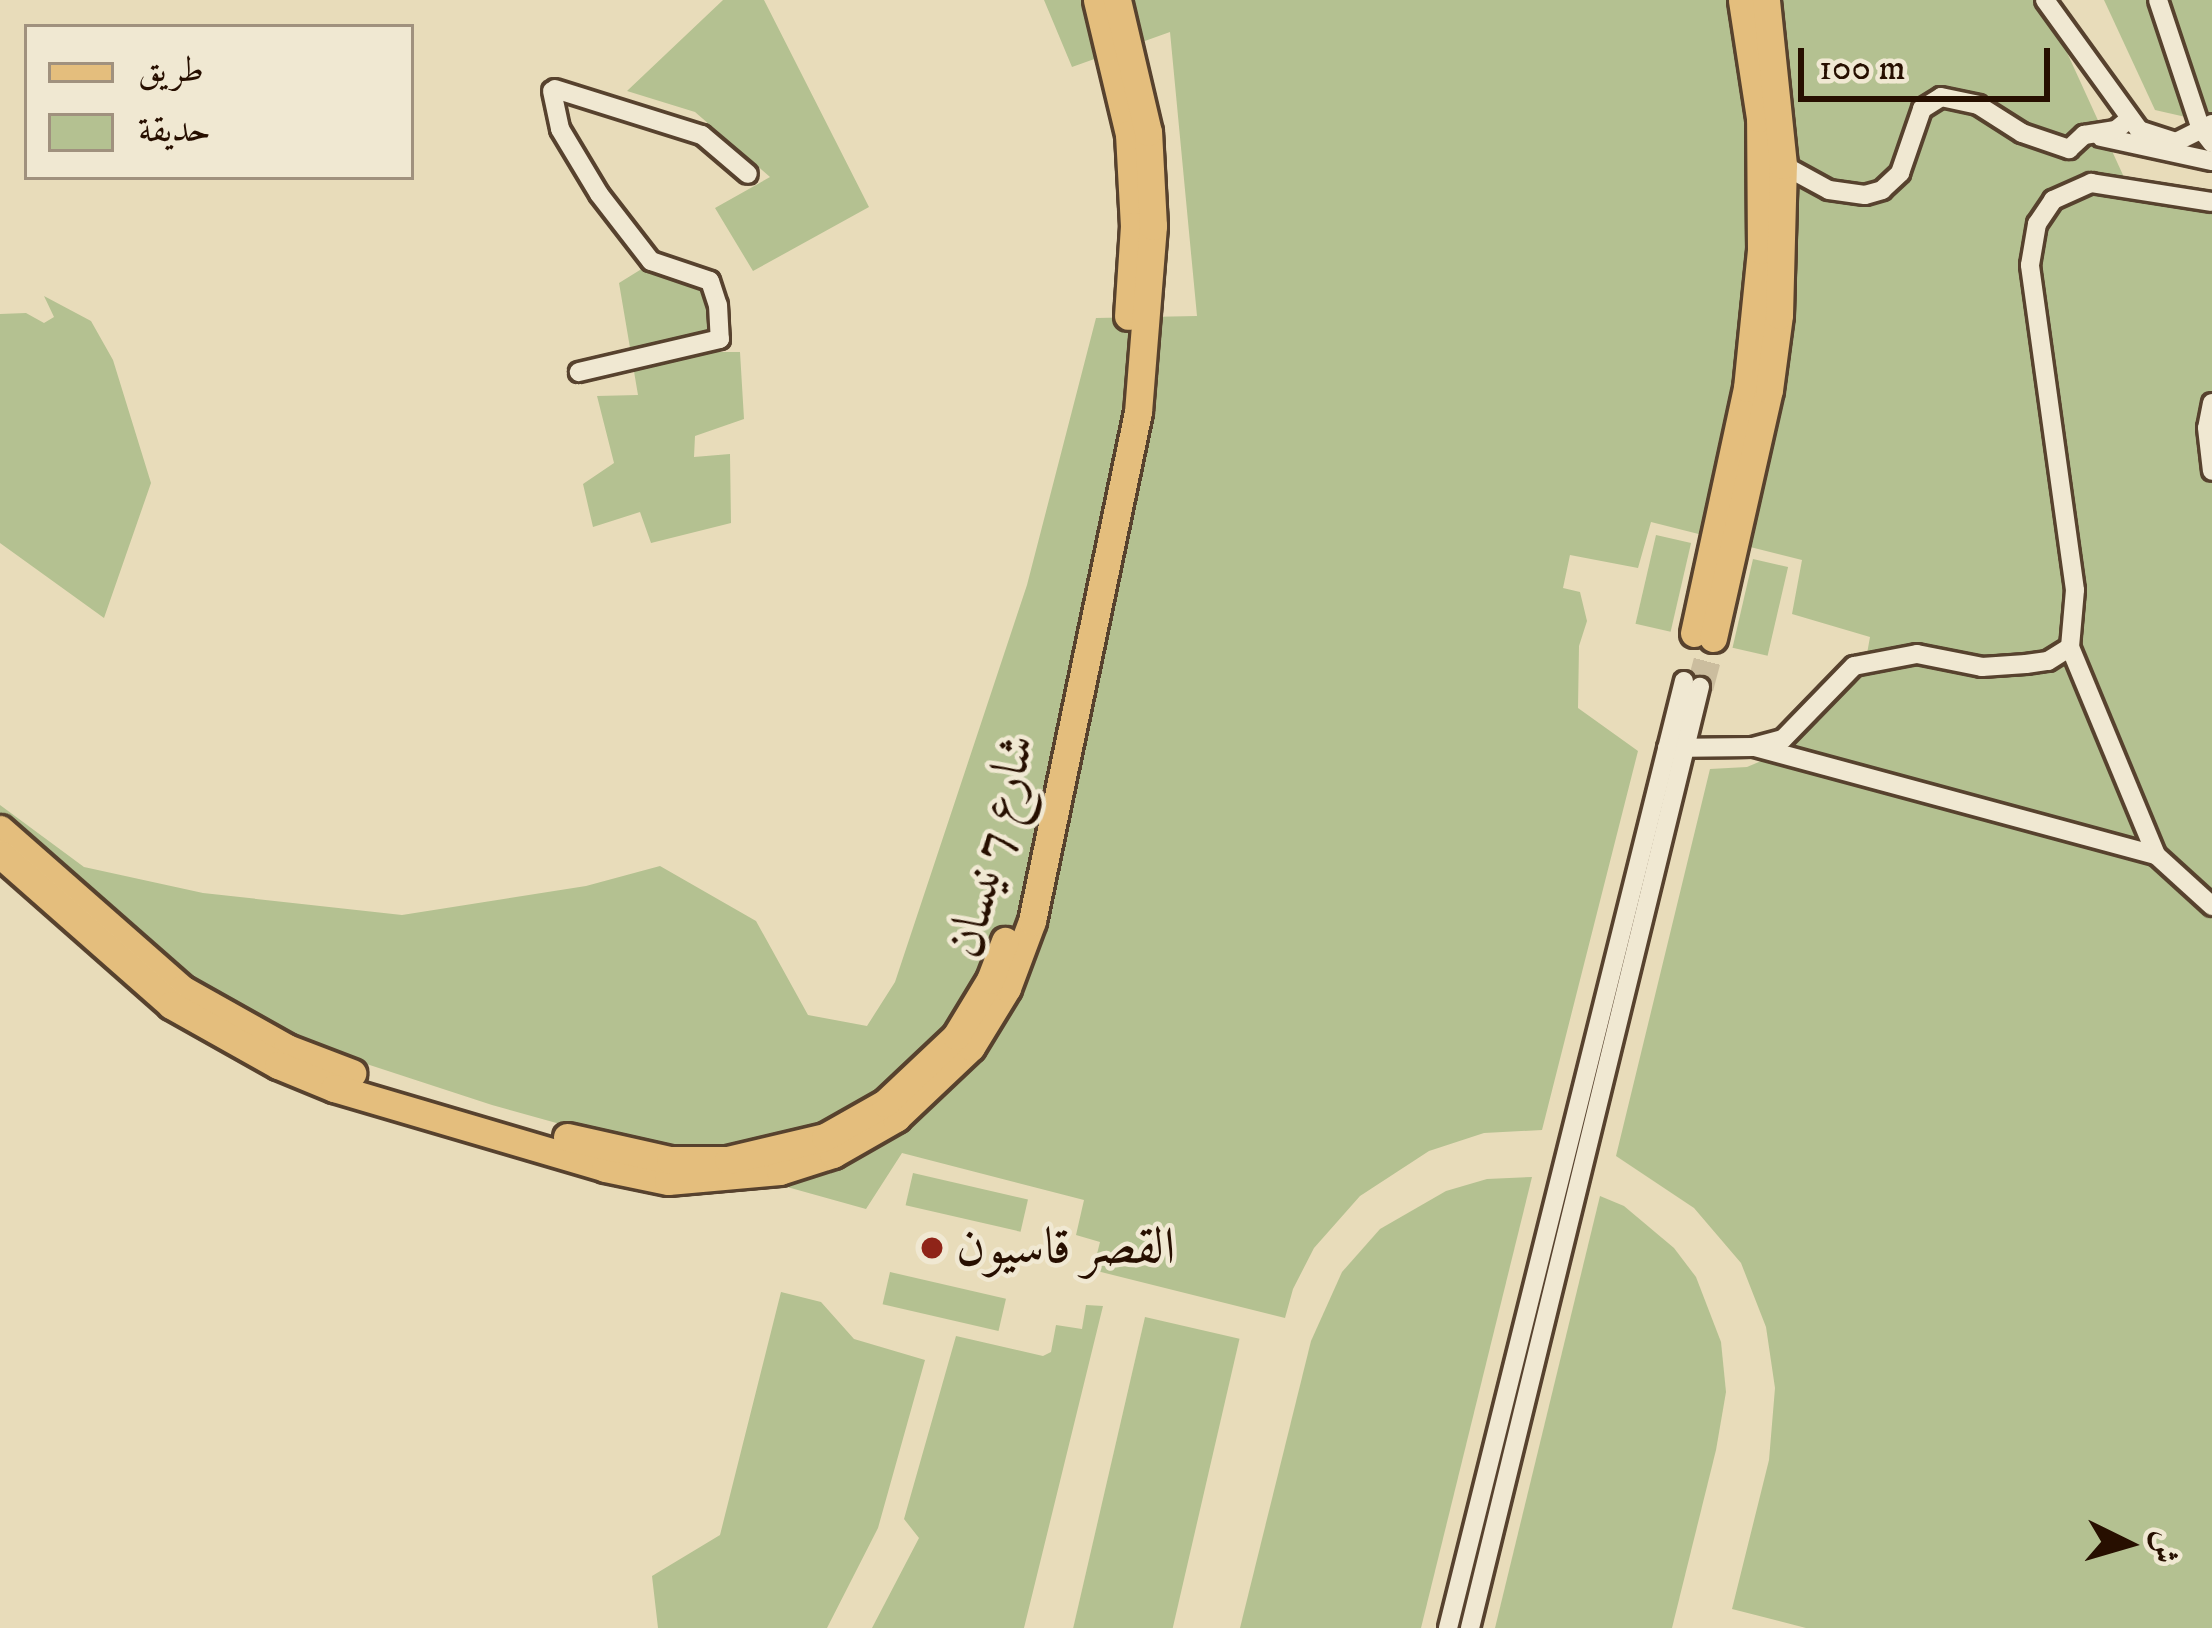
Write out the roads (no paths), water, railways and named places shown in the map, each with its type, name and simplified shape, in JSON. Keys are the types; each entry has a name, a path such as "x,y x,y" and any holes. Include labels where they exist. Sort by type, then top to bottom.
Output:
{"main road":[{"name":"شارع 7 نيسان","path":"0,829 182,989 286,1048 363,1077 609,1150 670,1160 776,1153 825,1137 885,1103 956,1036 990,980 1014,916 1119,409 1133,226 1129,134 1097,0"},
{"name":"شارع 7 نيسان","path":"0,854 171,1005 278,1065 334,1088 604,1168 668,1181 780,1171 832,1154 896,1118 970,1047 1006,988 1033,921 1138,412 1153,226 1148,132 1118,0"},
{"path":"1742,0 1760,118 1761,250 1747,388 1704,636 1769,390 1779,315 1783,165 1766,0"}],"street":[{"path":"2045,0 2129,119 2149,136 2176,142 2208,132 2158,0"},
{"path":"579,372 720,339 718,304 710,281 651,261 612,211 560,129 553,90 702,135 748,174"},
{"path":"1783,165 1829,190 1865,194 1882,190 1900,173 1922,110 1941,97 1978,105 2054,147 2069,149 2084,135 2116,130 2129,119"},
{"path":"2084,135 2212,161"},
{"path":"2212,202 2091,183 2053,200 2037,224 2030,265 2075,590 2070,647 2156,855 2212,906"},
{"path":"2212,403 2207,428 2212,471"},
{"path":"1676,747 1753,747 1783,739 1854,666 1917,654 1982,667 2026,664 2048,661 2070,647"},
{"path":"1448,1628 1692,684"},
{"path":"1470,1628 1676,747"},
{"path":"1753,747 2156,855"}],"tunnel":[{"path":"1700,687 1713,638"}],"place":[{"name":"القصر قاسيون","path":"932,1248"}]}
